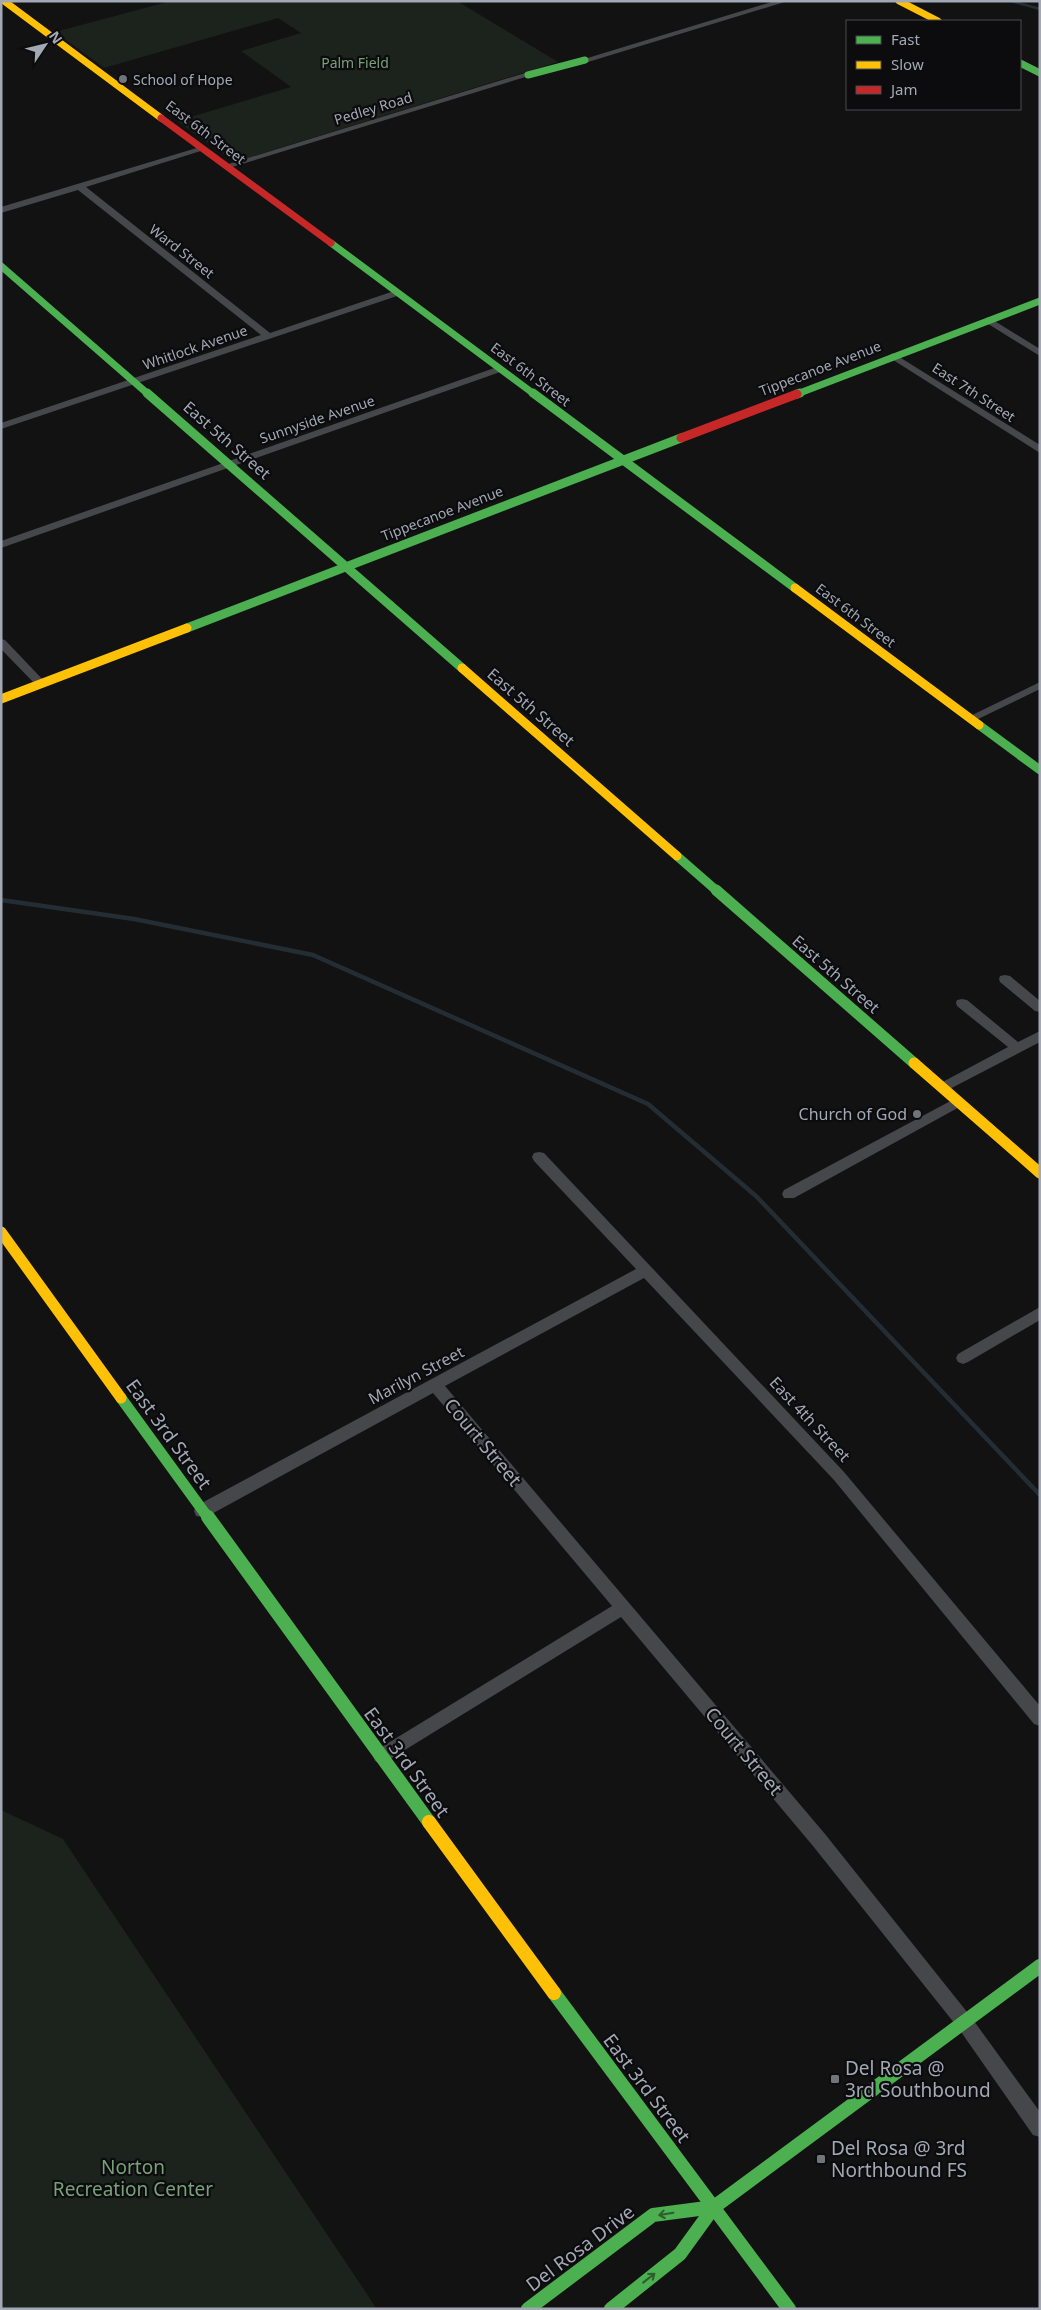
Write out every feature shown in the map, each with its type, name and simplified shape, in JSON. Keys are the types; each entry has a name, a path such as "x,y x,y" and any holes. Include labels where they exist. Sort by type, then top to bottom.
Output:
{"street":[{"name":"East 6th Street","path":"4,1 970,719 1038,767"},
{"path":"528,75 784,1"},
{"path":"899,1 936,20"},
{"path":"1021,63 1040,73"},
{"name":"Pedley Road","path":"226,166 528,75"},
{"path":"1,210 203,149"},
{"name":"Ward Street","path":"79,186 268,336"},
{"name":"East 5th Street","path":"1,266 1040,1174"},
{"name":"Whitlock Avenue","path":"1,426 397,293"},
{"name":"Tippecanoe Avenue","path":"1,699 1040,301"},
{"path":"988,320 1040,353"},
{"name":"East 7th Street","path":"893,356 1040,450"},
{"name":"Sunnyside Avenue","path":"1,545 500,369"},
{"path":"1,642 40,683"},
{"path":"970,719 1040,685"},
{"path":"1005,979 1040,1008"},
{"path":"962,1002 1016,1048"},
{"path":"942,1088 1040,1036"},
{"path":"789,1194 958,1102"},
{"name":"East 4th Street","path":"539,1157 840,1476 1040,1719"},
{"name":"East 3rd Street","path":"1,1232 518,1945 789,2309"},
{"name":"Marilyn Street","path":"202,1511 647,1270"},
{"path":"962,1358 1040,1313"},
{"name":"Court Street","path":"435,1385 819,1840 965,2023 1040,2128"},
{"path":"381,1756 623,1608"},
{"path":"610,2309 680,2254 714,2207 1040,1966"},
{"name":"Del Rosa Drive","path":"528,2309 653,2215 714,2207"}],"green space":[{"name":"Palm Field","path":"171,1 457,1 558,62 235,162 177,121 291,87 241,51 301,33 278,18 104,68 55,32"},
{"name":"Norton Recreation Center","path":"1,1810 63,1839 377,2309 1,2309"}],"waterway":[{"path":"1011,1 1040,9"},
{"path":"1,900 134,919 313,955 648,1104 756,1196 1040,1495"}],"traffic: fast":[{"path":"528,75 585,60"},
{"path":"1021,64 1040,73"},
{"path":"331,243 795,588"},
{"path":"1,266 462,668"},
{"path":"797,394 1040,301"},
{"path":"187,628 681,438"},
{"path":"979,725 1040,770"},
{"path":"677,856 914,1063"},
{"path":"121,1398 429,1822"},
{"path":"611,2309 680,2254 714,2207 1040,1966"},
{"path":"554,1993 789,2309"},
{"path":"528,2309 653,2215 714,2207"}],"traffic: slow":[{"path":"4,1 161,118"},
{"path":"899,1 936,20"},
{"path":"795,588 979,725"},
{"path":"1,699 187,628"},
{"path":"462,668 677,856"},
{"path":"914,1063 1040,1173"},
{"path":"1,1232 121,1398"},
{"path":"429,1822 554,1993"}],"traffic: jam":[{"path":"161,118 331,243"},
{"path":"681,438 797,394"}],"place":[{"name":"School of Hope","path":"123,79"},
{"name":"Church of God","path":"917,1114"},
{"name":"Del Rosa @ 3rd Southbound","path":"835,2079"},
{"name":"Del Rosa @ 3rd Northbound FS","path":"821,2159"}]}
